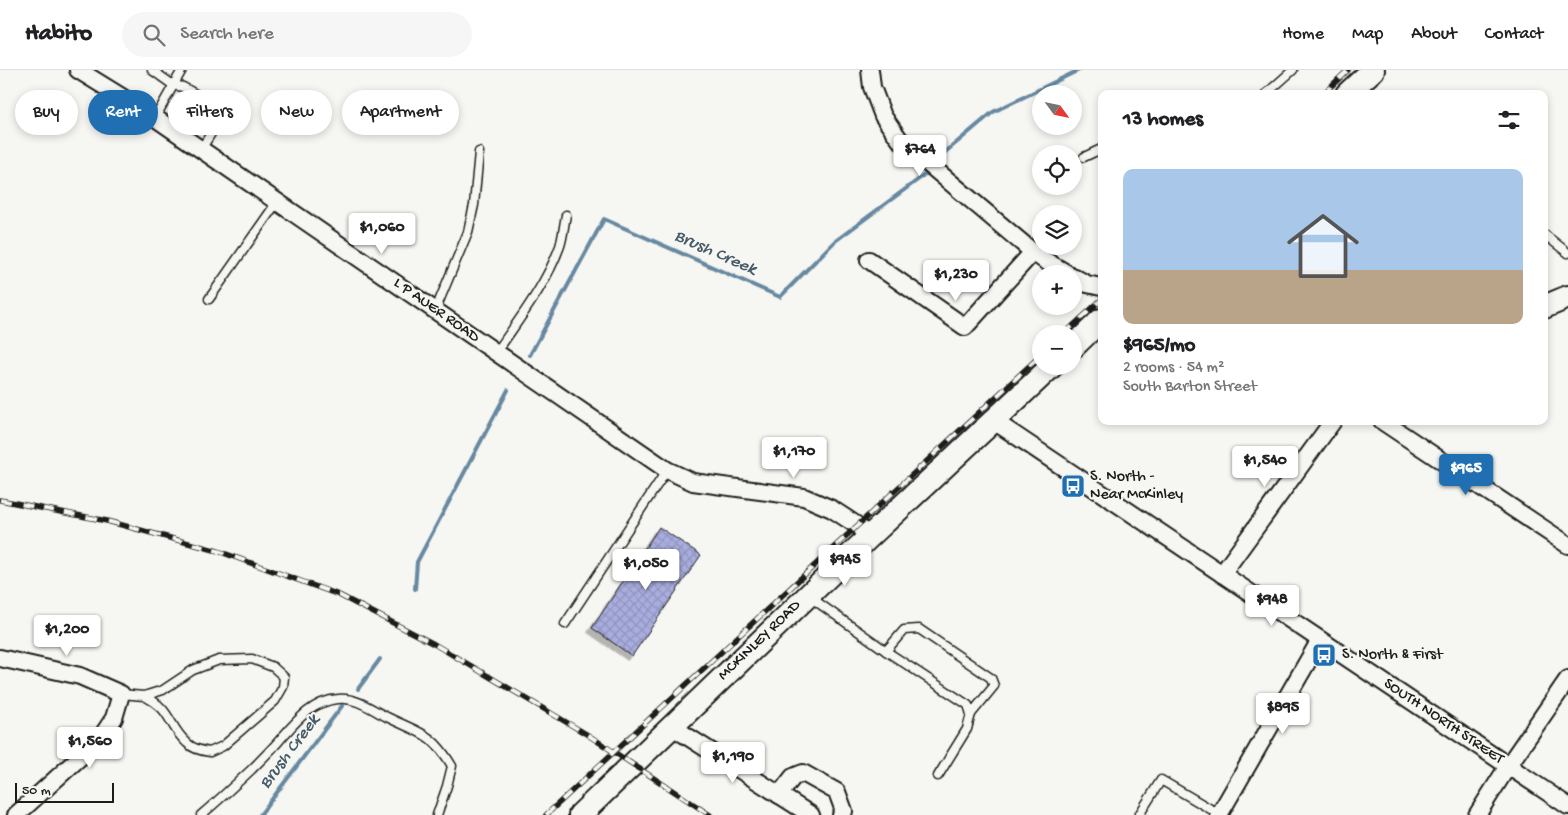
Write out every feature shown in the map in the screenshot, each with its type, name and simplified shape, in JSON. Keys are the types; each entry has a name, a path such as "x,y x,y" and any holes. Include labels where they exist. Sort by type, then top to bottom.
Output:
{"street":[{"name":"L P AUER ROAD","path":"78,70 110,90"},
{"path":"870,70 872,87 883,116 900,140 1032,251"},
{"path":"1351,90 1373,70"},
{"name":"L P AUER ROAD","path":"158,120 667,470 693,482 804,497 832,509 858,526 869,537"},
{"path":"870,260 964,327 1032,253"},
{"path":"1037,255 1053,265"},
{"path":"1082,281 1098,286"},
{"path":"1548,306 1568,297"},
{"path":"1082,338 1098,323"},
{"name":"MCKINLEY ROAD","path":"580,815 869,537 1043,375"},
{"name":"SOUTH NORTH STREET","path":"994,421 1568,806"},
{"path":"1222,574 1330,425"},
{"path":"1388,425 1568,545"},
{"path":"1219,815 1320,640"},
{"path":"0,658 80,676 121,694 114,718 100,739 16,815"},
{"path":"1477,815 1568,679"},
{"path":"671,726 811,815"},
{"path":"779,795 793,777 803,773 838,792 844,811 841,815"}],"lane":[{"path":"152,70 174,84 183,86 201,97 211,110 212,132 201,149"},
{"path":"158,113 182,70"},
{"path":"1270,90 1293,70"},
{"path":"1084,157 1098,150"},
{"path":"435,310 468,232 477,183 479,152"},
{"path":"209,299 277,202"},
{"path":"496,353 517,323 551,265 560,244 566,216"},
{"path":"1548,237 1568,253"},
{"path":"565,624 667,470"},
{"path":"808,596 886,651 968,705 971,714"},
{"path":"886,651 904,630 919,629 990,678 994,686 971,714 967,729 938,776"},
{"path":"121,694 144,696 156,702 165,711 187,743 196,749 210,752 223,746 275,701 283,687 284,677 273,667 252,659 219,660 193,670 163,690 144,696"},
{"path":"201,815 252,769 297,719 322,702 339,698 356,700 388,718 413,728 428,736 442,750 452,766 437,815"},
{"path":"1139,815 1161,780 1219,815"}],"building":[{"path":"659,527 701,555 632,656 592,628"}],"waterway":[{"name":"Brush Creek","path":"937,159 993,112 1079,70"},
{"name":"Brush Creek","path":"530,355 604,219 780,297 834,242 927,173"},
{"name":"Brush Creek","path":"415,589 417,562 508,390"},
{"name":"Brush Creek","path":"358,689 380,659"},
{"name":"Brush Creek","path":"260,815 342,706"}],"railway":[{"path":"1327,90 1348,70"},
{"path":"1074,325 1098,303"},
{"path":"546,815 1032,363"},
{"path":"0,500 107,521 218,551 339,595 434,644 588,735 710,815"}],"place":[{"name":"S. North - Near McKinley","path":"1073,486"},
{"name":"S. North & First","path":"1324,655"}]}
